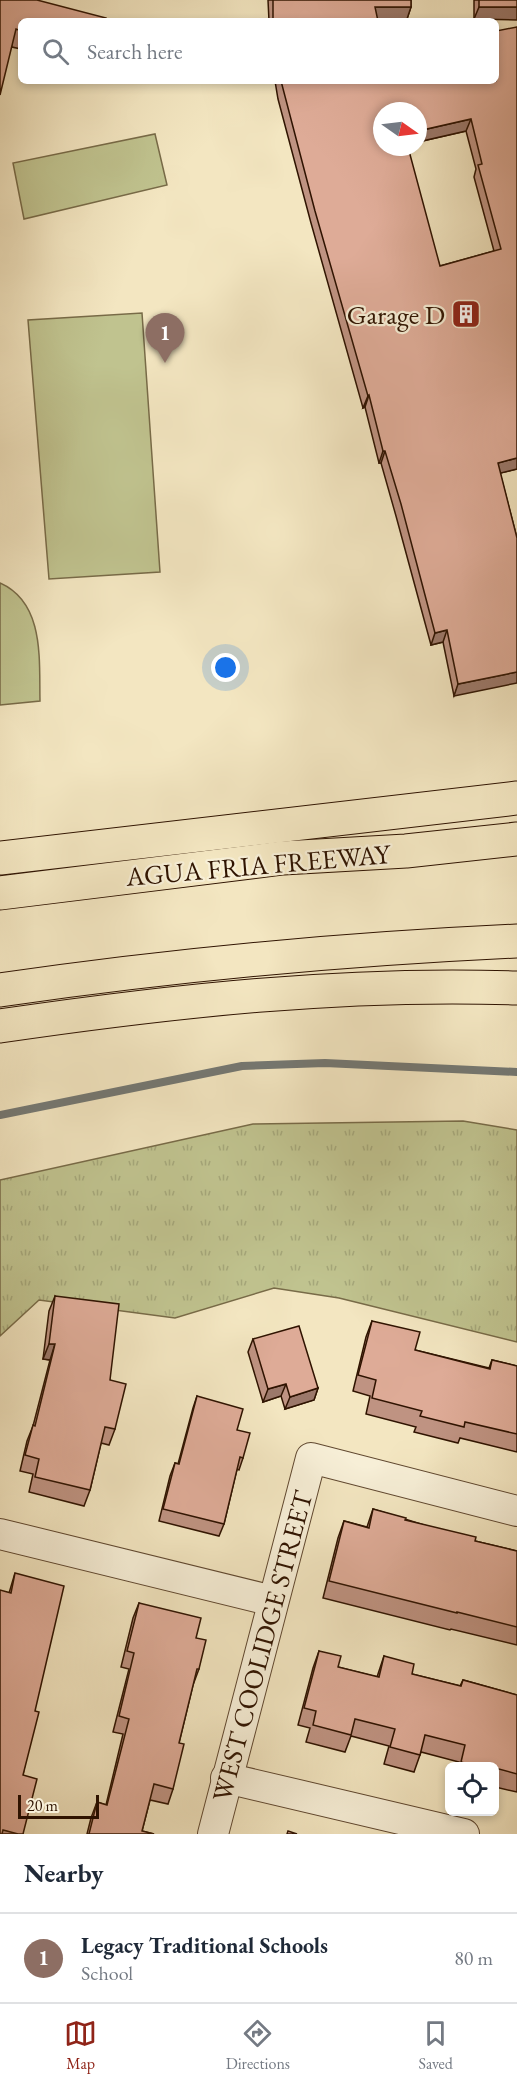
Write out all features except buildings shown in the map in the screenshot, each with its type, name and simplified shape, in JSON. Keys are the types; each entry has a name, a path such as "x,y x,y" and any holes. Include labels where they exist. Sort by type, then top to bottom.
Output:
{"highway":[{"path":"0,858 517,798"},
{"name":"AGUA FRIA FREEWAY","path":"0,893 283,858 406,851 517,839"},
{"path":"0,990 90,977 327,953 517,941"},
{"path":"0,1026 132,1007 240,997 386,988 465,986 517,988"}],"street":[{"name":"WEST COOLIDGE STREET","path":"213,1834 311,1458 517,1511"},
{"path":"0,1534 273,1601"},
{"path":"226,1778 464,1834"}],"green space":[{"path":"155,134 167,185 24,219 13,163"},
{"path":"142,313 160,572 49,579 28,320"},
{"path":"0,583 15,592 25,604 32,618 39,651 40,701 0,705"},
{"path":"463,1121 517,1130 517,1342 339,1298 274,1288 175,1318 39,1300 0,1336 0,1180 253,1124"}],"waterway":[{"path":"0,1115 242,1066 325,1063 517,1072"}],"place":[{"name":"Garage D","path":"466,314"},
{"name":"Legacy Traditional Schools","path":"165,363"}]}
